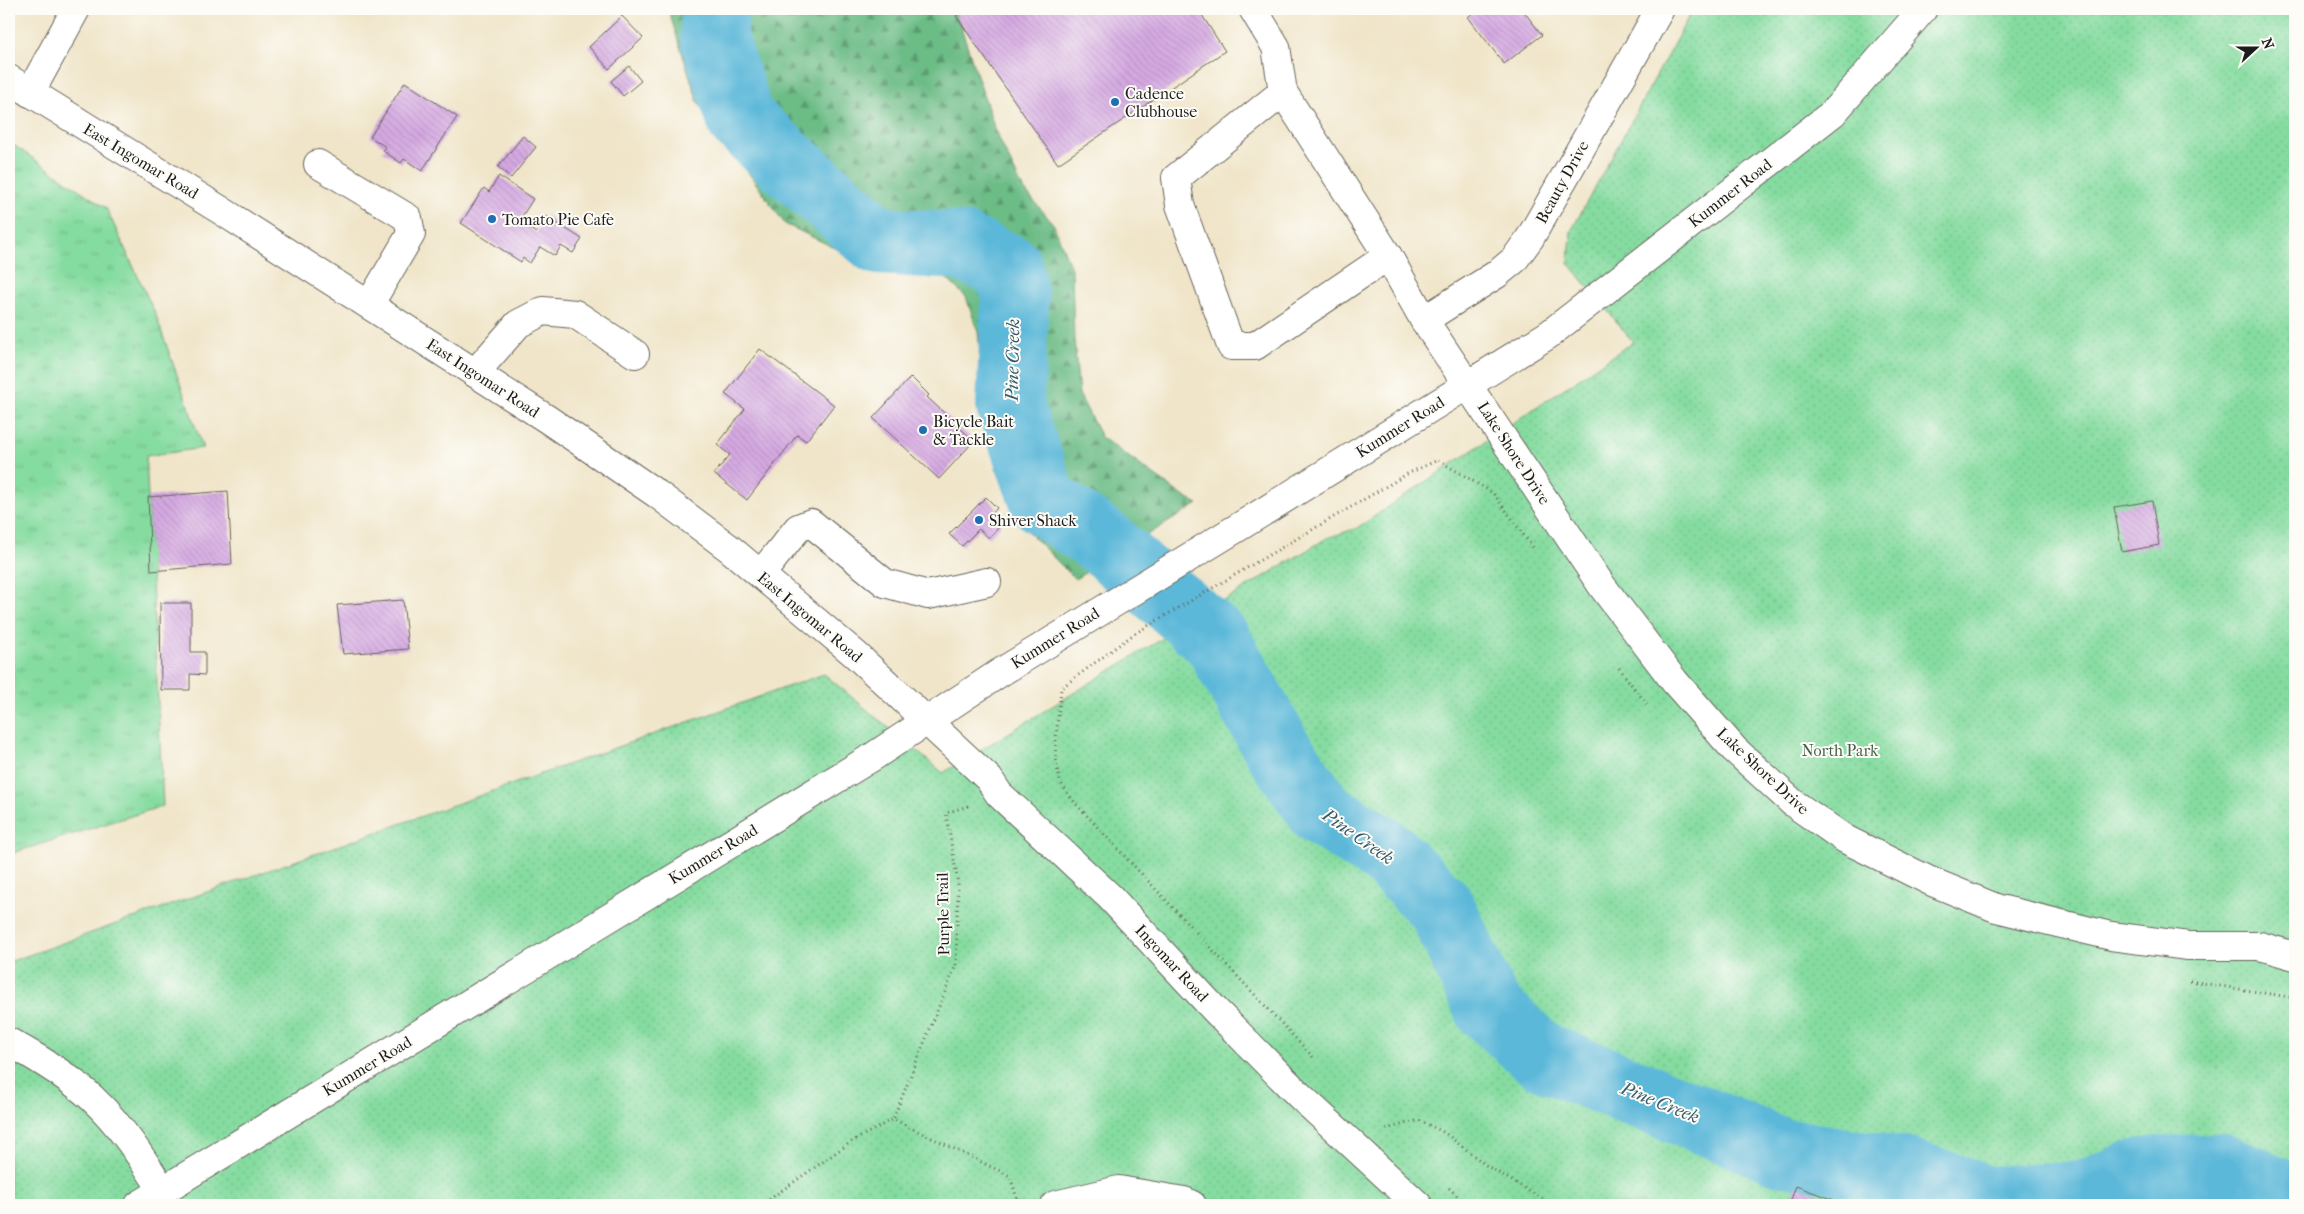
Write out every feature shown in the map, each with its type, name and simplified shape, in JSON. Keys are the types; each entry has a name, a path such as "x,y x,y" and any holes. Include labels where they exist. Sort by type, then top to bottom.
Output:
{"street":[{"path":"20,86 76,9"},
{"path":"1253,9 1276,47 1283,92 1176,178 1180,205 1231,346 1255,346 1388,256"},
{"name":"Beauty Drive","path":"1424,320 1498,274 1514,260 1530,238 1660,9"},
{"name":"Kummer Road","path":"139,1205 874,756 927,720 1104,608 1242,526 1548,335 1834,113 1923,9"},
{"name":"East Ingomar Road","path":"20,86 222,210 657,494 761,574 856,654 927,720"},
{"name":"Lake Shore Drive","path":"1283,92 1388,256 1424,320 1602,586 1675,682 1734,749 1793,803 1845,839 1930,882 1996,908 2111,936 2188,946 2260,946 2295,956"},
{"path":"318,164 408,218 411,234 368,305"},
{"path":"475,374 518,324 543,311 575,314 636,354"},
{"path":"761,574 798,528 811,522 885,583 928,595 987,582"},
{"name":"Ingomar Road","path":"927,720 989,779 999,794 1110,897 1216,1012 1300,1096 1418,1205"},
{"path":"2260,946 2295,942"},
{"path":"9,1042 38,1059 92,1098 132,1143 163,1190"},
{"path":"1055,1205 1119,1190 1184,1201 1192,1205"}],"path":[{"path":"1278,551 1134,634 1061,688 1058,733 1054,746 1061,782 1075,803 1319,1064"},
{"name":"Purple Trail","path":"893,1119 956,965 958,883 946,813 999,794"},
{"path":"761,1205 851,1142 893,1119 1010,1176 1019,1205"},
{"path":"1386,1129 1419,1120 1428,1124 1445,1133 1487,1166 1553,1205"},
{"path":"1380,1122 1393,1136"},
{"path":"1443,1183 1467,1205"}],"green space":[{"path":"668,9 955,9 996,132 1022,187 1054,225 1072,271 1074,339 1079,394 1101,437 1186,498 1198,504 1075,579 1020,524 996,468 985,407 978,332 966,297 946,278 912,269 862,261 785,224 698,102"},
{"name":"North Park","path":"1693,9 2295,9 2295,1205 9,1205 9,962 824,674 943,773 1327,538 1357,528 1633,342 1569,263 1571,231"},
{"path":"9,142 106,208 155,313 203,448 146,456 163,806 9,854"}],"building":[{"path":"966,9 1198,9 1225,51 1058,164 956,16"},
{"path":"1478,9 1522,9 1542,35 1504,64 1468,17"},
{"path":"622,16 643,38 609,69 589,47"},
{"path":"629,66 641,81 623,96 611,81"},
{"path":"405,82 457,117 422,171 404,159 401,163 383,151 386,147 370,137"},
{"path":"523,136 536,147 511,178 498,167"},
{"name":"Tomato Pie Cafe","path":"499,176 533,199 519,221 536,233 546,216 582,239 573,253 561,246 555,256 540,247 530,263 523,258 521,262 461,223 484,188 489,192"},
{"path":"760,349 834,405 806,441 797,435 747,500 714,474 730,455 717,445 745,409 725,394"},
{"name":"Bicycle Bait & Tackle","path":"911,377 929,395 927,397 974,441 939,479 873,418"},
{"path":"228,491 232,564 151,571 148,497"},
{"name":"Shiver Shack","path":"986,497 997,508 991,515 1001,525 989,538 979,529 962,546 949,534"},
{"path":"2152,501 2159,545 2122,552 2114,507"},
{"path":"403,600 408,649 343,654 337,605"},
{"path":"160,603 191,603 191,652 205,652 205,675 190,674 190,690 161,690"},
{"path":"1796,1186 1842,1203 1841,1205 1789,1205"}],"waterway":[{"name":"Pine Creek","path":"715,9 714,38 741,120 787,162 879,241 961,246 1009,268 1015,298 1010,406 1044,502 1103,542 1216,639 1278,749 1321,812 1385,852 1441,907 1488,1008 1542,1056 1782,1152 1905,1171 1986,1200 2078,1196 2144,1171 2220,1167 2295,1198"}],"place":[{"name":"Cadence Clubhouse","path":"1115,102"},
{"name":"Tomato Pie Cafe","path":"492,219"},
{"name":"Bicycle Bait & Tackle","path":"923,430"},
{"name":"Shiver Shack","path":"979,520"}]}
